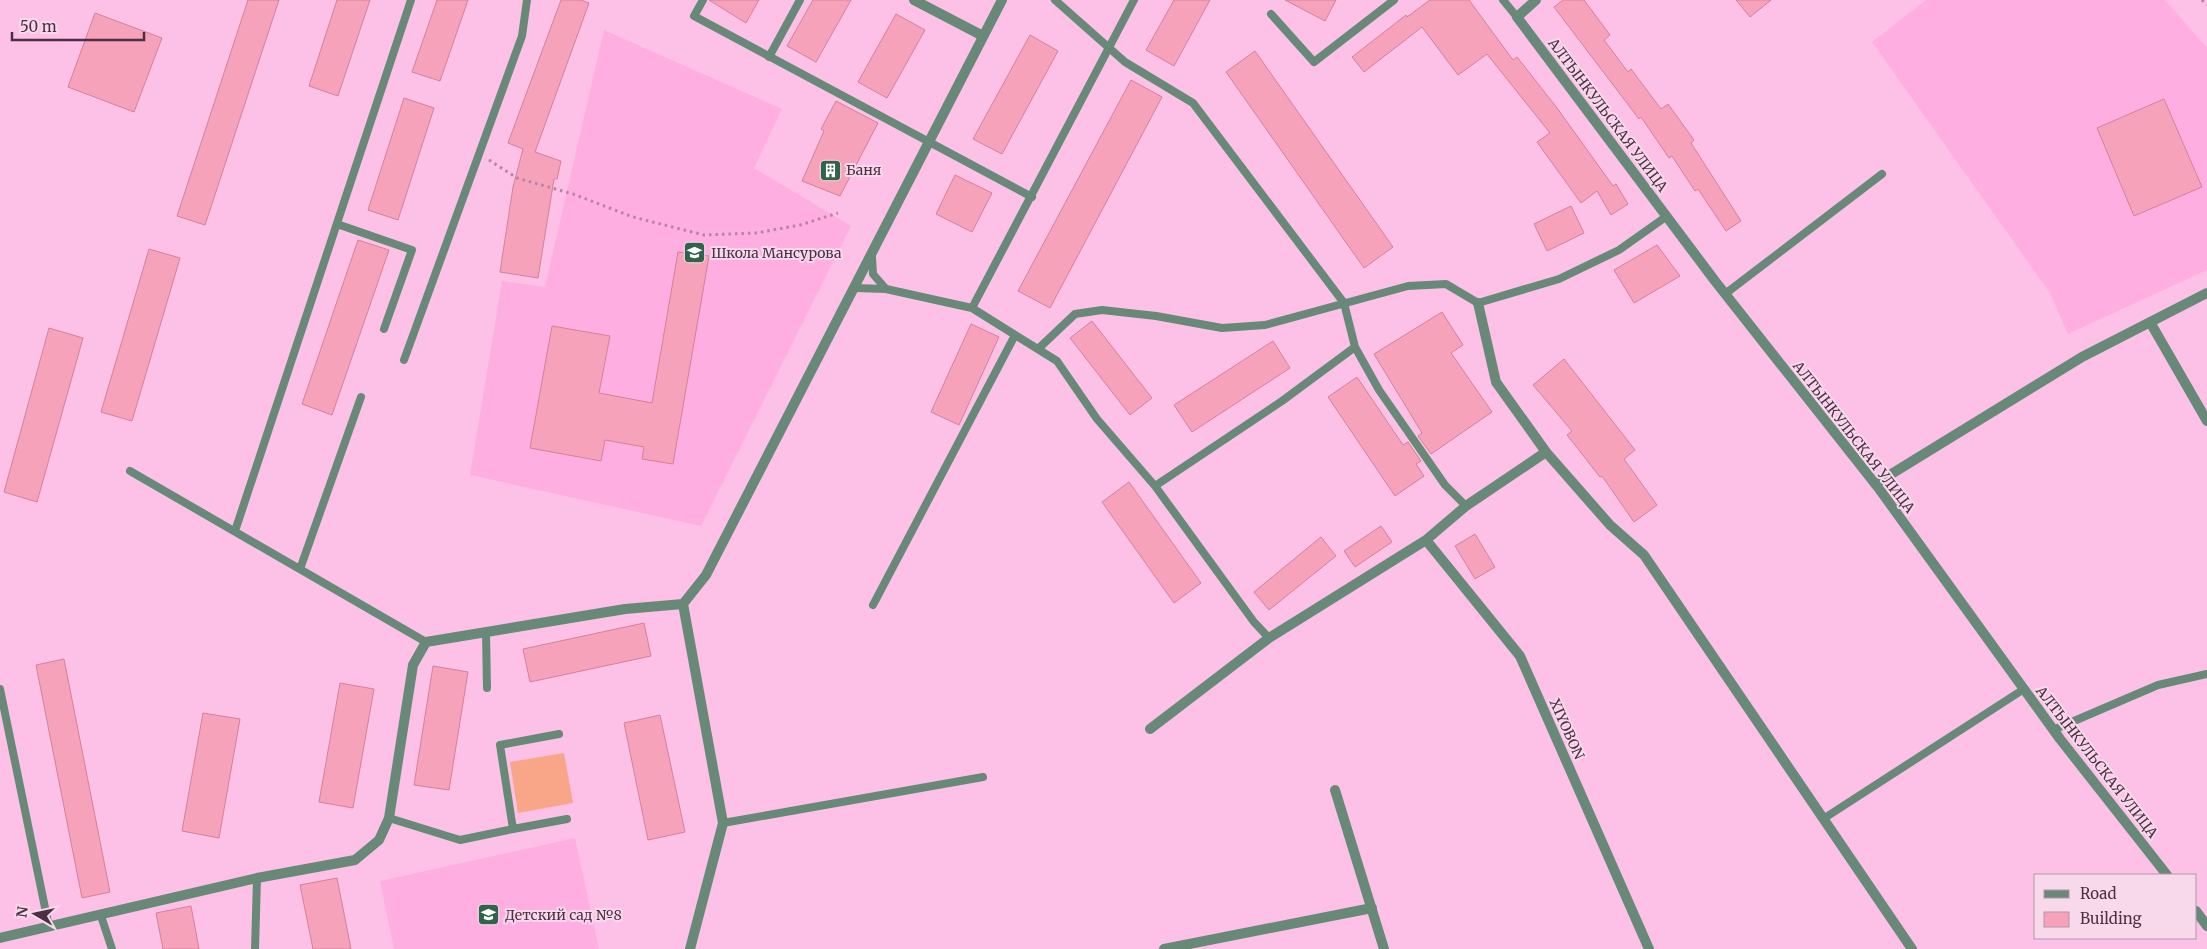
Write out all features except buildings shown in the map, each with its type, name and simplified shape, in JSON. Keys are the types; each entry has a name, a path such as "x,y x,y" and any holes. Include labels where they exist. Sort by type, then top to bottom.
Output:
{"street":[{"path":"914,0 983,36"},
{"path":"0,938 101,916 257,878 355,860 379,840 388,818 413,665 426,642 625,609 683,604 706,575 872,257 1002,0"},
{"path":"1518,17 1536,0"},
{"name":"АЛТЫНКУЛЬСКАЯ УЛИЦА","path":"1518,17 1725,294 1874,484 2054,730 2166,874"},
{"path":"1874,484 2082,357 2207,293"},
{"path":"1478,303 1496,382 1546,452 1610,525 1644,556 1912,949"},
{"path":"2150,322 2207,421"},
{"path":"1150,729 1269,638 1426,540 1466,506 1546,452"},
{"name":"XIYOBON","path":"1426,540 1520,656 1649,949"},
{"path":"683,604 724,824 690,949"},
{"path":"1334,790 1384,949"},
{"path":"1164,949 1372,908"},
{"path":"2197,912 2207,926"}],"lane":[{"path":"235,531 411,0"},
{"path":"404,360 522,36 527,0"},
{"path":"703,0 694,16 1032,197"},
{"path":"769,56 800,0"},
{"path":"1055,0 1125,62 1193,103 1344,303 1355,347 1379,390 1445,485 1466,506"},
{"path":"972,308 1134,0"},
{"path":"1271,14 1314,62 1394,0"},
{"path":"1503,0 1518,17"},
{"path":"1725,294 1882,174"},
{"path":"1038,349 1075,314 1102,310 1156,316 1222,328 1265,326 1408,286 1446,284 1478,303 1559,280 1619,250 1667,216"},
{"path":"337,224 412,250 384,329"},
{"path":"872,257 873,274 886,289"},
{"path":"856,288 886,289 972,308 1057,361 1097,419 1155,486 1254,622 1269,638"},
{"path":"873,605 1015,334"},
{"path":"1155,486 1282,401 1355,347"},
{"path":"300,569 361,397"},
{"path":"130,471 426,642"},
{"path":"486,633 488,688"},
{"path":"2054,730 2158,685 2207,674"},
{"path":"0,689 49,927"},
{"path":"1824,820 2024,689"},
{"path":"513,829 500,745 559,734"},
{"path":"724,824 983,778"},
{"path":"388,818 460,840 567,819"},
{"path":"255,949 257,878"},
{"path":"101,916 112,949"}],"path":[{"path":"2202,0 2207,6"},
{"path":"480,147 489,160 517,178 573,194 633,217 704,235 756,233 800,225 838,213"}],"shaded area":[{"path":"1926,0 2165,0 2207,48 2207,270 2068,334 2050,293 1872,42"},
{"name":"Школа Мансурова","path":"604,30 782,109 754,168 851,226 701,526 470,475 502,281 545,287"},
{"path":"564,753 573,803 518,813 510,762"},
{"name":"Детский сад №8","path":"575,838 599,949 394,949 380,881"}],"place":[{"name":"Баня","path":"830,170"},
{"name":"Школа Мансурова","path":"695,253"},
{"name":"Детский сад №8","path":"489,915"}]}
